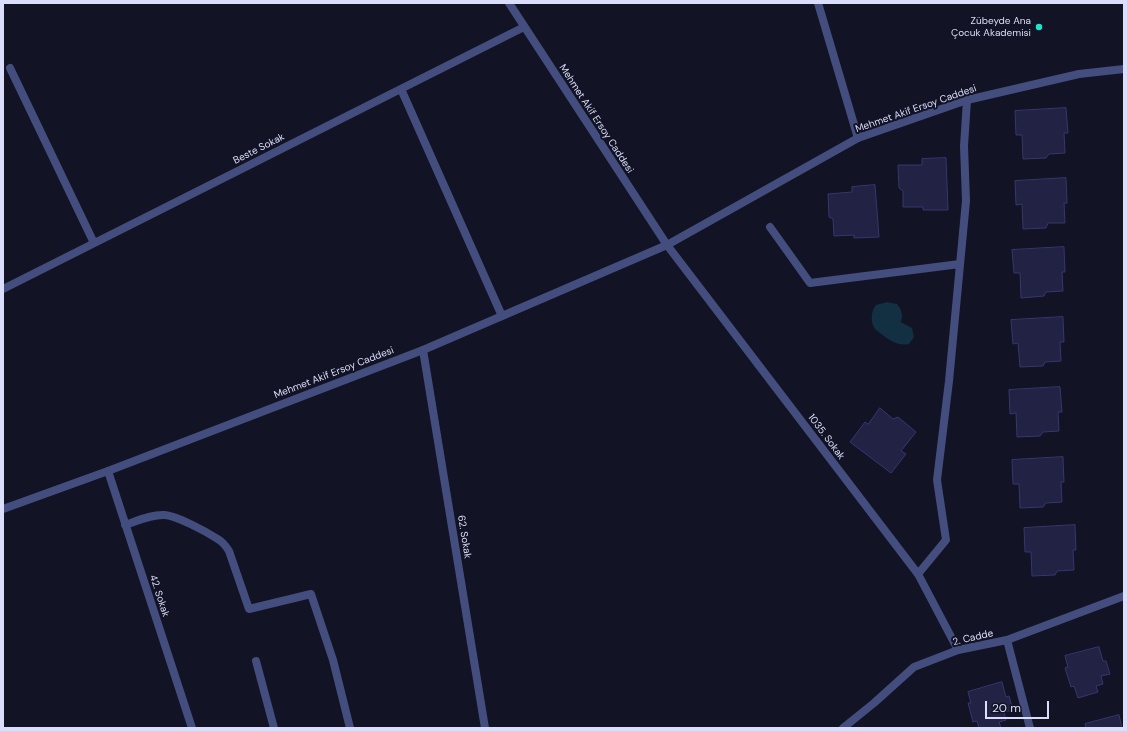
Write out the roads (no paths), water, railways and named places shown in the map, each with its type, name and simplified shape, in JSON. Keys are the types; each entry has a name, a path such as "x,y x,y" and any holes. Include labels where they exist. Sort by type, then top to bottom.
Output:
{"street":[{"name":"Mehmet Akif Ersoy Caddesi","path":"509,3 667,245"},
{"path":"818,3 858,138"},
{"name":"Beste Sokak","path":"3,289 524,27"},
{"path":"10,68 94,243"},
{"name":"Mehmet Akif Ersoy Caddesi","path":"3,509 108,471 423,350 667,245 858,138 967,100 1079,74 1124,69"},
{"path":"401,89 502,316"},
{"path":"918,574 946,540 937,480 950,381 966,201 964,146 967,100"},
{"path":"770,227 810,284 960,264"},
{"name":"1035. Sokak","path":"667,245 918,574 958,650"},
{"name":"62. Sokak","path":"423,350 485,728"},
{"name":"42. Sokak","path":"108,471 192,728"},
{"path":"125,525 148,517 164,515 182,520 217,538 229,551 249,609 311,594 333,660 350,728"},
{"name":"2. Cadde","path":"843,728 874,703 914,667 958,650 1007,640 1124,596"},
{"path":"1007,640 1030,728"},
{"path":"256,661 274,728"}],"water":[{"path":"887,302 897,304 902,313 901,322 912,328 914,337 909,344 899,344 893,342 877,331 873,326 872,317 874,307"}],"place":[{"name":"Zübeyde Ana Çocuk Akademisi","path":"1039,27"}]}
